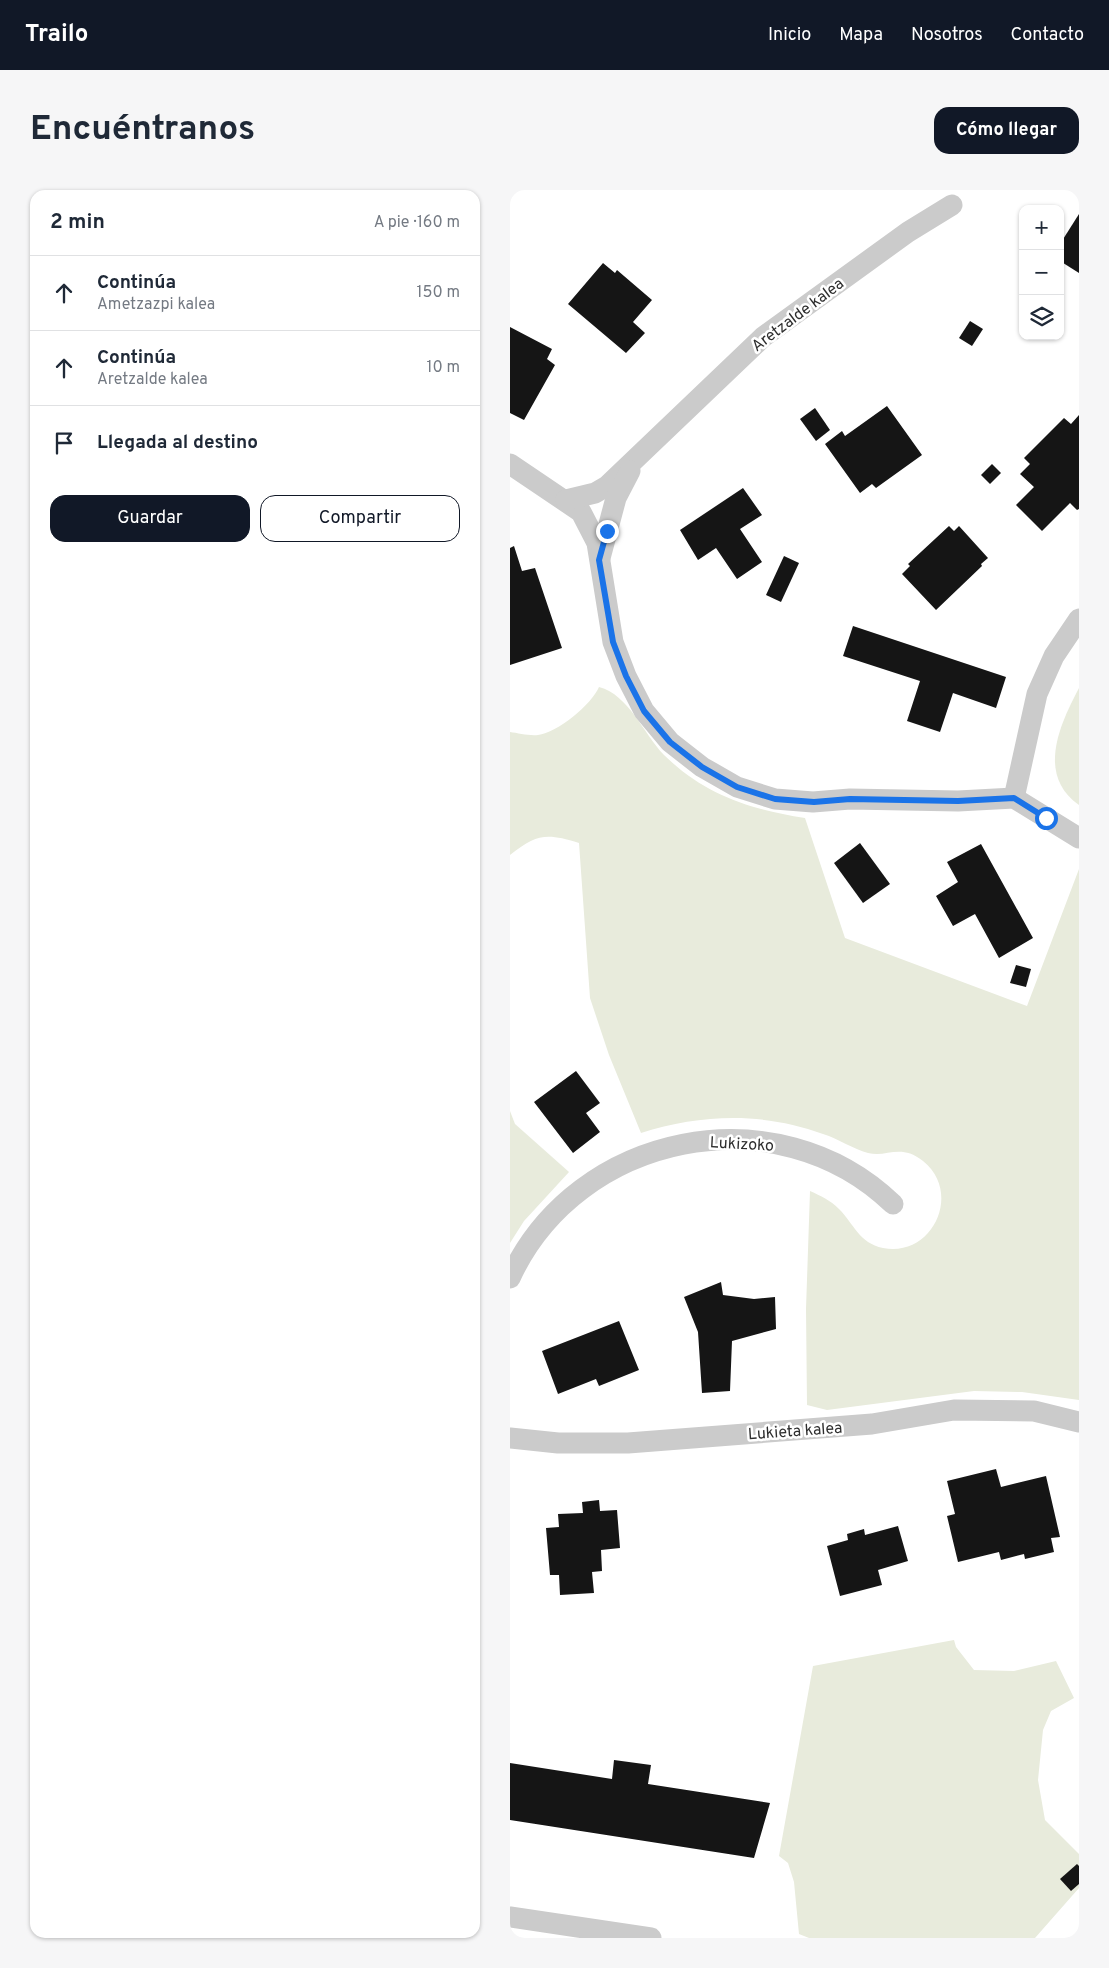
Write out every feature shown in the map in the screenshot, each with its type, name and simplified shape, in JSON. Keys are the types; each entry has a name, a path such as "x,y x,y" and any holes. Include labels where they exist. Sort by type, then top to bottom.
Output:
{"street":[{"name":"Aretzalde kalea","path":"566,500 595,493 607,486 763,337 908,232 952,205"},
{"name":"Aretzalde kalea","path":"599,560 616,498 634,462"},
{"path":"510,464 566,500 581,512 597,543 613,642 626,676 650,719 670,742 702,767 737,787 775,799 814,802 850,799 958,801 1014,798 1079,838"},
{"path":"1014,798 1037,694 1054,656 1079,619"},
{"name":"Lukizoko","path":"510,1278 540,1230 570,1199 604,1175 641,1155 685,1142 734,1139 772,1142 810,1152 872,1185 893,1204"},
{"name":"Lukieta kalea","path":"510,1438 558,1443 628,1443 872,1424 954,1410 1034,1411 1079,1422"},
{"path":"510,1916 651,1938"}],"shaded area":[{"path":"599,687 610,691 619,698 664,755 695,780 712,790 747,805 805,818 845,938 1027,1006 1079,869 1079,1400 1022,1392 974,1391 827,1410 807,1405 806,1309 810,1191 836,1206 868,1242 883,1248 900,1248 916,1243 928,1233 936,1220 941,1205 941,1189 935,1174 923,1161 915,1156 900,1152 868,1153 823,1134 778,1122 732,1118 709,1119 686,1122 641,1133 609,1055 590,998 579,843 558,838 542,837 519,848 510,855 510,732 538,735 555,729 582,709"},
{"path":"1079,688 1079,805 1066,793 1058,779 1055,764 1059,733"},
{"path":"510,1111 515,1124 569,1172 524,1221 510,1243"},
{"path":"954,1640 956,1647 974,1670 1014,1671 1056,1661 1074,1698 1051,1711 1043,1730 1038,1780 1045,1820 1079,1854 1079,1888 1035,1938 809,1938 799,1934 794,1882 788,1863 779,1856 813,1666"}],"building":[{"path":"1079,214 1079,273 1064,264 1064,238"},
{"path":"603,263 615,273 617,270 652,300 633,322 645,333 626,353 568,304"},
{"path":"970,321 983,329 972,346 959,338"},
{"path":"510,327 552,349 547,359 555,365 524,420 510,413"},
{"path":"887,406 922,455 876,488 872,484 860,493 825,444 842,431 845,436"},
{"path":"815,408 830,430 816,441 800,419"},
{"path":"1079,415 1079,509 1077,510 1070,503 1042,531 1016,505 1034,487 1020,474 1030,464 1024,458 1064,418 1071,424"},
{"path":"992,464 1001,473 990,484 981,475"},
{"path":"743,488 762,515 740,529 762,562 737,579 716,548 698,560 680,530"},
{"path":"949,526 954,531 959,526 988,558 936,610 902,574 910,566 908,564"},
{"path":"514,546 522,571 535,568 562,648 510,665 510,548"},
{"path":"784,556 799,563 781,602 766,595"},
{"path":"853,626 1006,677 996,708 953,693 940,732 907,721 920,681 843,656"},
{"path":"860,843 890,884 863,903 834,863"},
{"path":"981,844 1033,938 999,958 975,914 953,926 936,896 958,882 947,862"},
{"path":"1016,965 1031,969 1026,987 1010,983"},
{"path":"576,1071 600,1103 586,1113 600,1132 573,1153 534,1102"},
{"path":"721,1282 723,1295 754,1299 775,1297 776,1329 732,1341 730,1391 702,1393 698,1332 684,1297"},
{"path":"619,1321 639,1370 599,1386 596,1379 558,1394 542,1351"},
{"path":"996,1469 1001,1487 1046,1476 1060,1537 1051,1538 1054,1552 1025,1559 1024,1554 1001,1560 999,1552 958,1562 947,1516 955,1514 947,1481"},
{"path":"599,1500 600,1511 617,1510 620,1548 601,1550 602,1571 592,1572 594,1593 560,1595 559,1575 550,1575 546,1528 559,1527 558,1514 583,1513 582,1502"},
{"path":"898,1526 908,1561 878,1570 882,1585 840,1596 827,1546 848,1540 847,1534 864,1529 865,1535"},
{"path":"614,1760 651,1765 648,1784 770,1803 754,1858 510,1820 510,1763 612,1779"},
{"path":"1077,1864 1079,1866 1079,1884 1071,1891 1060,1879"}],"route":[{"path":"607,531 599,560 613,642 626,676 644,711 670,742 702,767 737,787 775,799 814,802 850,799 958,801 1014,798 1046,818"}]}
